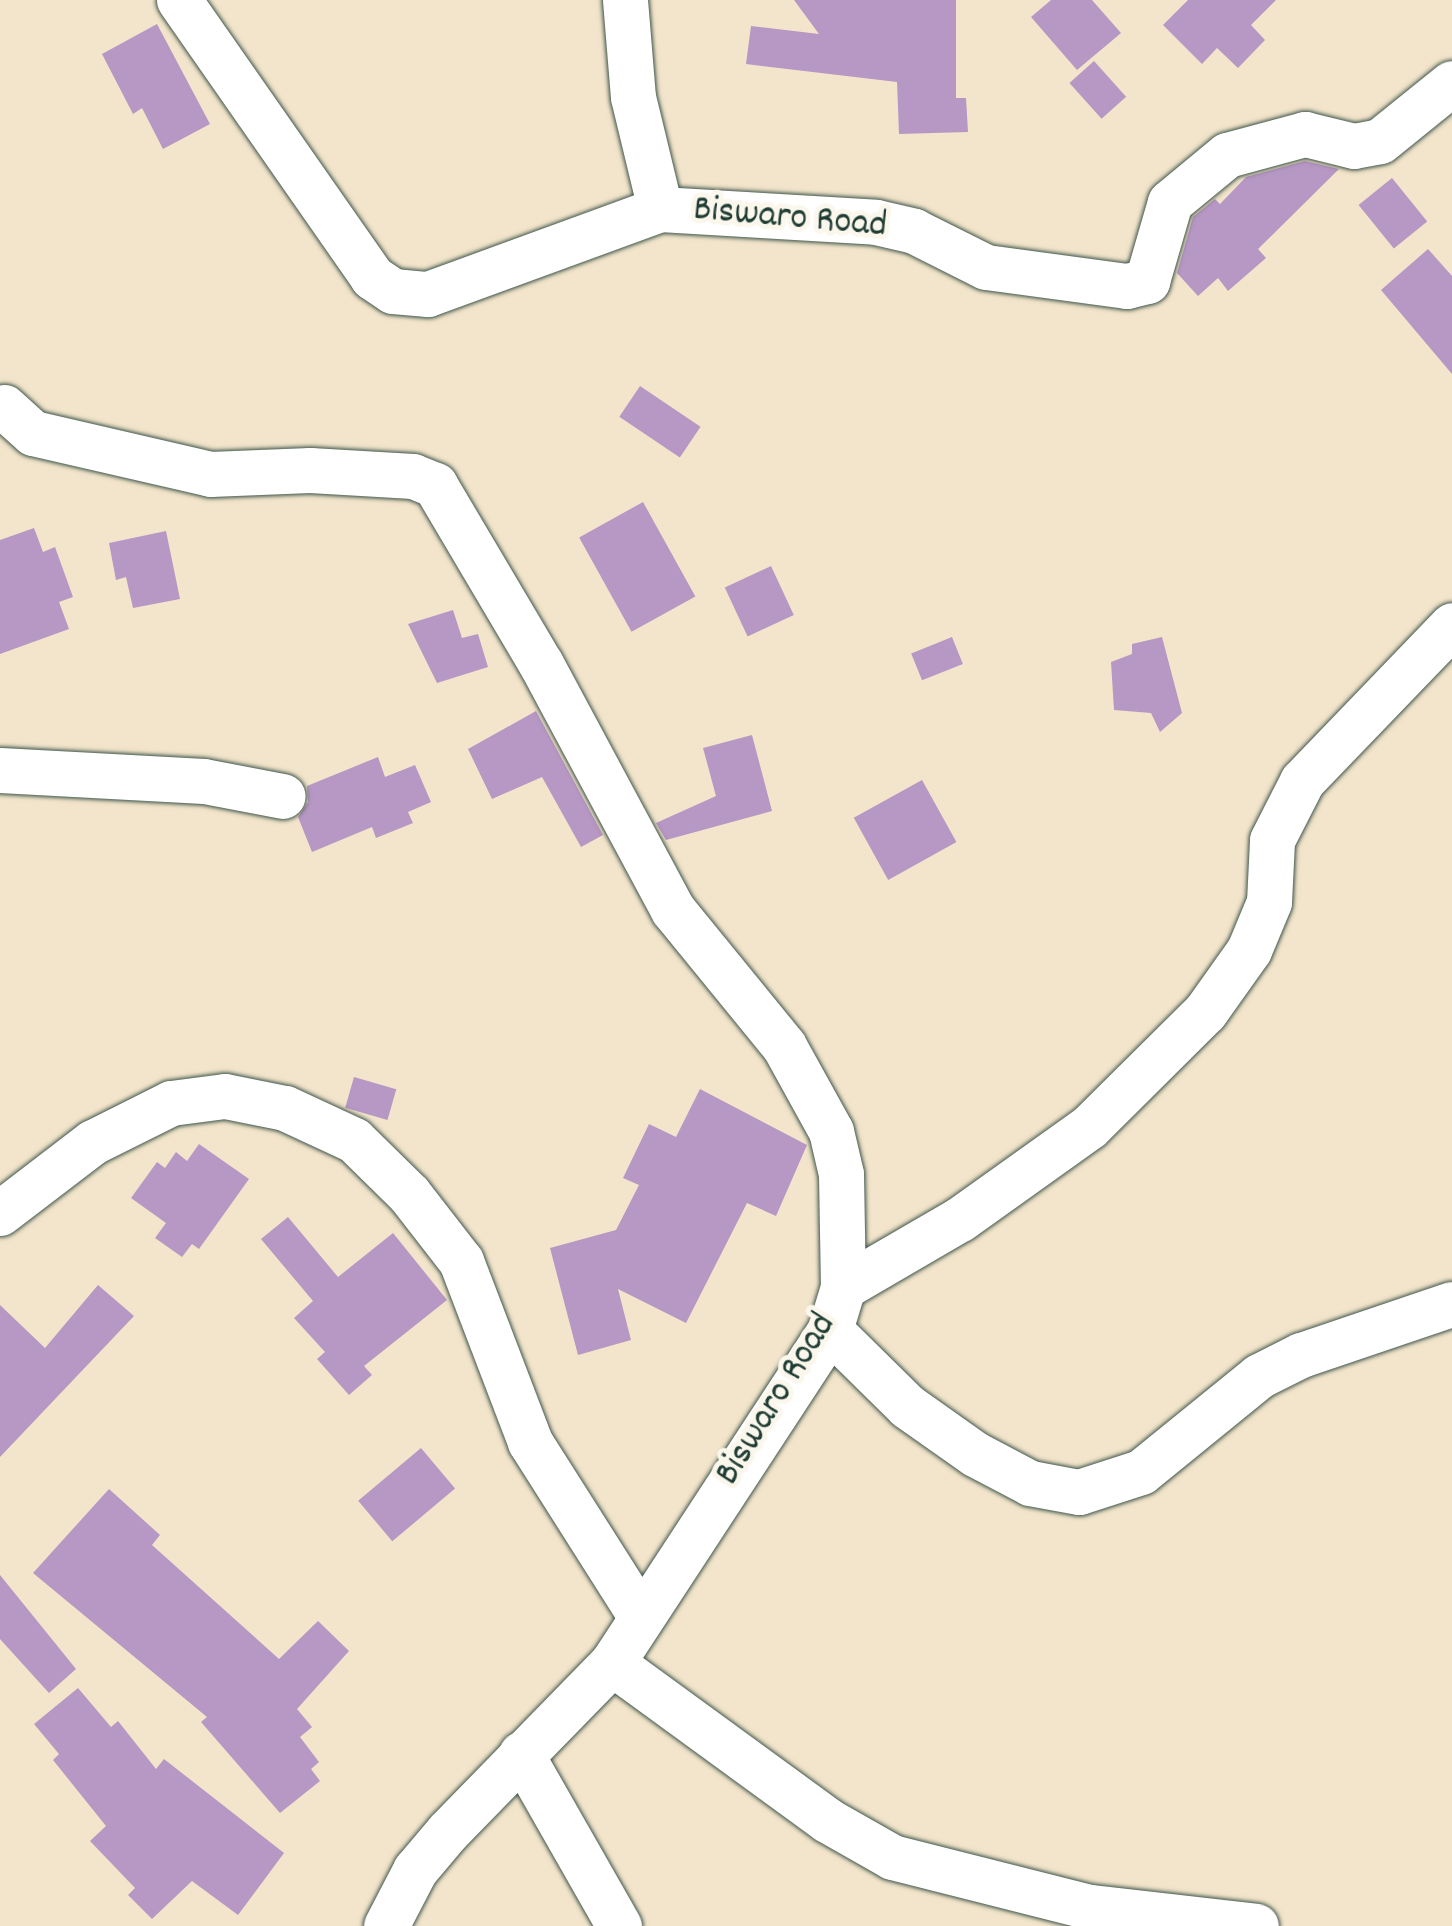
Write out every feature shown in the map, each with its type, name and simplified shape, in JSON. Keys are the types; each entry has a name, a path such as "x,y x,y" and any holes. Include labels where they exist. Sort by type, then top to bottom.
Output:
{"street":[{"name":"Biswaro Road","path":"180,0 372,278 393,291 428,294 660,209 876,222 914,231 986,267 1126,286 1147,281 1170,202 1227,155 1305,134 1354,146 1380,141 1452,83"},
{"path":"625,0 634,97 660,209"},
{"name":"Biswaro Road","path":"4,406 33,433 210,474 310,470 414,476 435,485 541,664 674,910 812,1088 841,1174 843,1287 830,1330 612,1664 521,1754 415,1870 394,1923"},
{"path":"843,1287 960,1219 1089,1127 1205,1012 1249,950 1269,902 1272,840 1302,782 1452,626"},
{"path":"0,770 90,770 283,796"},
{"path":"0,1213 93,1142 172,1103 240,1099 286,1108 354,1140 409,1194 461,1261 530,1442 640,1616"},
{"path":"830,1330 907,1406 975,1454 1030,1484 1079,1492 1141,1472 1260,1376 1287,1362 1452,1304"},
{"path":"612,1664 827,1820 892,1857 1090,1907 1256,1926"},
{"path":"521,1754 619,1926"}],"building":[{"path":"794,0 956,0 956,98 966,98 968,132 899,134 897,82 746,64 751,26 819,34"},
{"path":"1051,0 1092,0 1121,33 1077,70 1031,17"},
{"path":"1188,0 1276,0 1251,25 1265,40 1238,68 1217,48 1202,64 1163,25"},
{"path":"157,24 210,124 163,149 142,108 133,114 102,54"},
{"path":"1094,61 1126,97 1102,119 1069,83"},
{"path":"1305,161 1339,169 1258,249 1266,258 1228,291 1218,278 1198,296 1177,273 1193,217 1215,199 1220,204 1246,177"},
{"path":"1392,178 1427,222 1394,249 1359,205"},
{"path":"1428,249 1452,276 1452,374 1381,290"},
{"path":"640,386 701,427 680,457 619,417"},
{"path":"643,502 695,596 632,632 579,537"},
{"path":"34,528 43,552 55,547 73,597 59,602 69,629 0,654 0,540"},
{"path":"166,531 180,599 133,608 126,577 116,580 109,543"},
{"path":"771,566 794,615 748,636 725,588"},
{"path":"453,610 462,638 478,634 488,667 437,683 408,624"},
{"path":"952,637 963,664 922,680 911,653"},
{"path":"1162,637 1182,713 1160,732 1151,713 1114,710 1111,662 1132,654 1132,644"},
{"path":"536,711 603,835 581,847 542,777 492,799 468,749"},
{"path":"752,735 772,811 666,840 656,823 716,796 703,748"},
{"path":"378,757 385,777 415,765 431,802 408,812 413,823 376,838 372,827 312,852 298,817 308,802 307,786"},
{"path":"922,780 956,842 888,880 854,818"},
{"path":"354,1077 396,1089 387,1120 345,1108"},
{"path":"700,1089 807,1145 776,1216 747,1203 686,1323 618,1289 631,1340 578,1355 550,1248 616,1230 639,1185 623,1178 649,1124 676,1137"},
{"path":"199,1144 249,1179 199,1249 192,1244 182,1257 155,1238 166,1223 131,1198 157,1162 165,1168 176,1152 187,1161"},
{"path":"288,1217 338,1277 393,1233 447,1300 364,1366 372,1375 349,1395 317,1359 325,1352 294,1318 313,1301 261,1239"},
{"path":"98,1285 134,1316 0,1457 0,1305 45,1348"},
{"path":"421,1448 455,1489 392,1541 358,1501"},
{"path":"109,1489 160,1535 152,1545 279,1659 318,1621 349,1651 297,1709 312,1727 300,1737 319,1762 311,1769 320,1781 280,1813 201,1722 207,1717 33,1573"},
{"path":"0,1575 76,1669 49,1693 0,1639"},
{"path":"78,1688 111,1727 118,1721 156,1769 164,1759 284,1853 238,1915 192,1881 152,1919 128,1895 135,1888 90,1841 106,1826 53,1760 59,1754 34,1724"}]}
